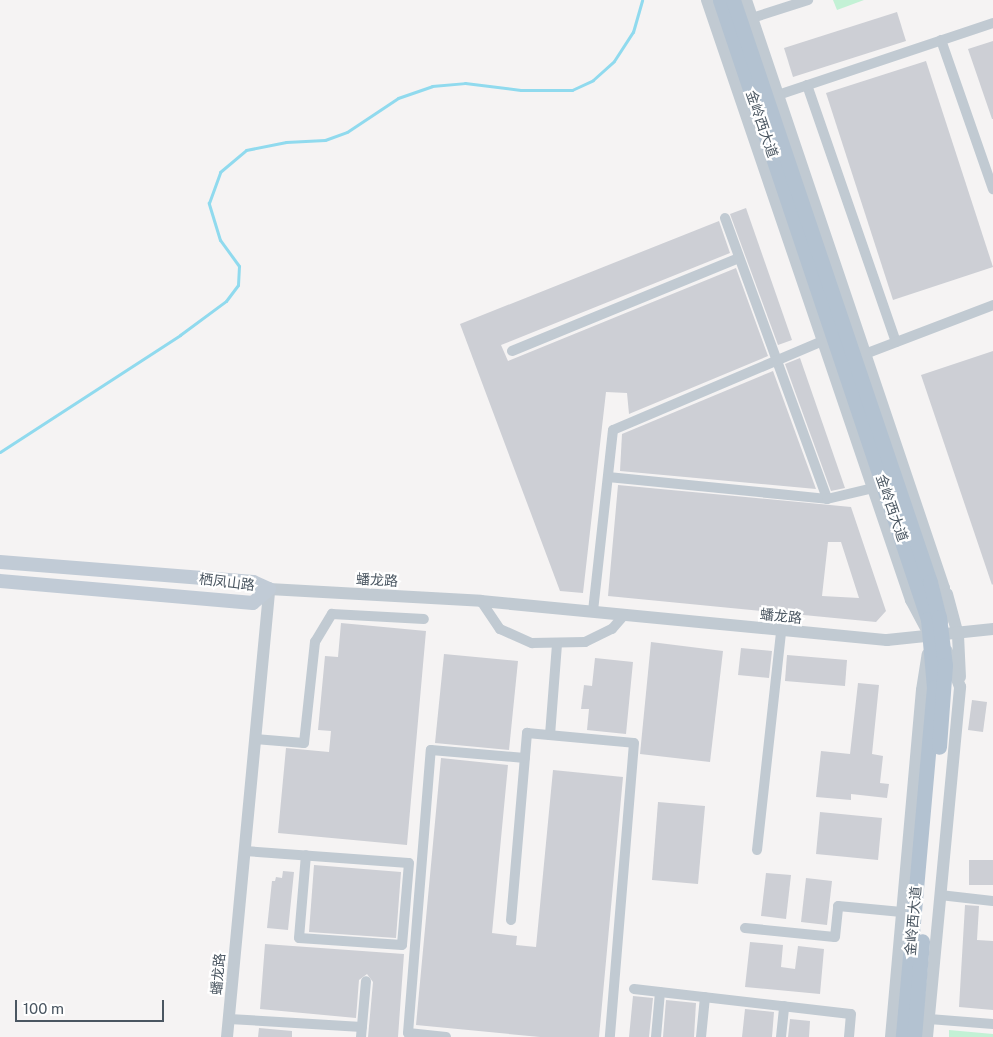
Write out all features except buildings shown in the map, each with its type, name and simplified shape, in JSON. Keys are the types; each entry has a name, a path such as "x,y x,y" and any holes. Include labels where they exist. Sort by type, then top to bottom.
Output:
{"main road":[{"name":"金岭西大道","path":"720,0 918,586 945,688 914,1037"},
{"name":"金岭西大道","path":"733,0 930,582 934,687 903,1037"},
{"name":"栖凤山路","path":"0,562 253,582 269,589 253,603 0,581"}],"street":[{"path":"707,0 911,600 960,687"},
{"path":"746,0 958,634 960,687 927,1037"},
{"path":"752,18 808,0"},
{"path":"778,95 993,23"},
{"path":"941,40 993,189"},
{"path":"806,85 896,342"},
{"path":"725,218 827,500"},
{"path":"512,351 739,258"},
{"path":"864,354 993,305"},
{"path":"594,611 613,430 823,341"},
{"path":"608,478 827,500 873,488"},
{"path":"891,1037 922,690 931,637 944,588"},
{"name":"蟠龙路","path":"227,1037 269,589 481,601 887,640 931,637"},
{"path":"481,601 494,623 508,634 532,643 557,644 594,640 612,629 625,614"},
{"path":"255,739 304,743 315,642 332,614 424,619"},
{"path":"931,637 993,629"},
{"path":"757,850 781,631"},
{"path":"550,735 557,644"},
{"path":"511,920 527,733 634,743 610,1037"},
{"path":"446,1037 408,1033 432,750 524,758"},
{"path":"245,851 409,863 402,945 300,938 306,856"},
{"path":"940,895 993,901"},
{"path":"745,928 835,937 838,906 902,912"},
{"path":"229,1019 361,1032 366,981"},
{"path":"634,989 851,1014 850,1037"},
{"path":"656,1037 660,992"},
{"path":"701,1037 705,997"},
{"path":"781,1037 784,1006"},
{"path":"929,1019 993,1024"}],"green space":[{"path":"833,0 864,0 837,10"},
{"path":"949,1030 993,1034 993,1037 949,1037"}],"waterway":[{"path":"0,452 180,335 226,301 238,285 239,266 220,240 209,203 220,172 246,150 286,142 325,140 347,132 398,98 432,86 465,83 521,90 572,90 593,80 614,61 633,32 642,0"}]}
